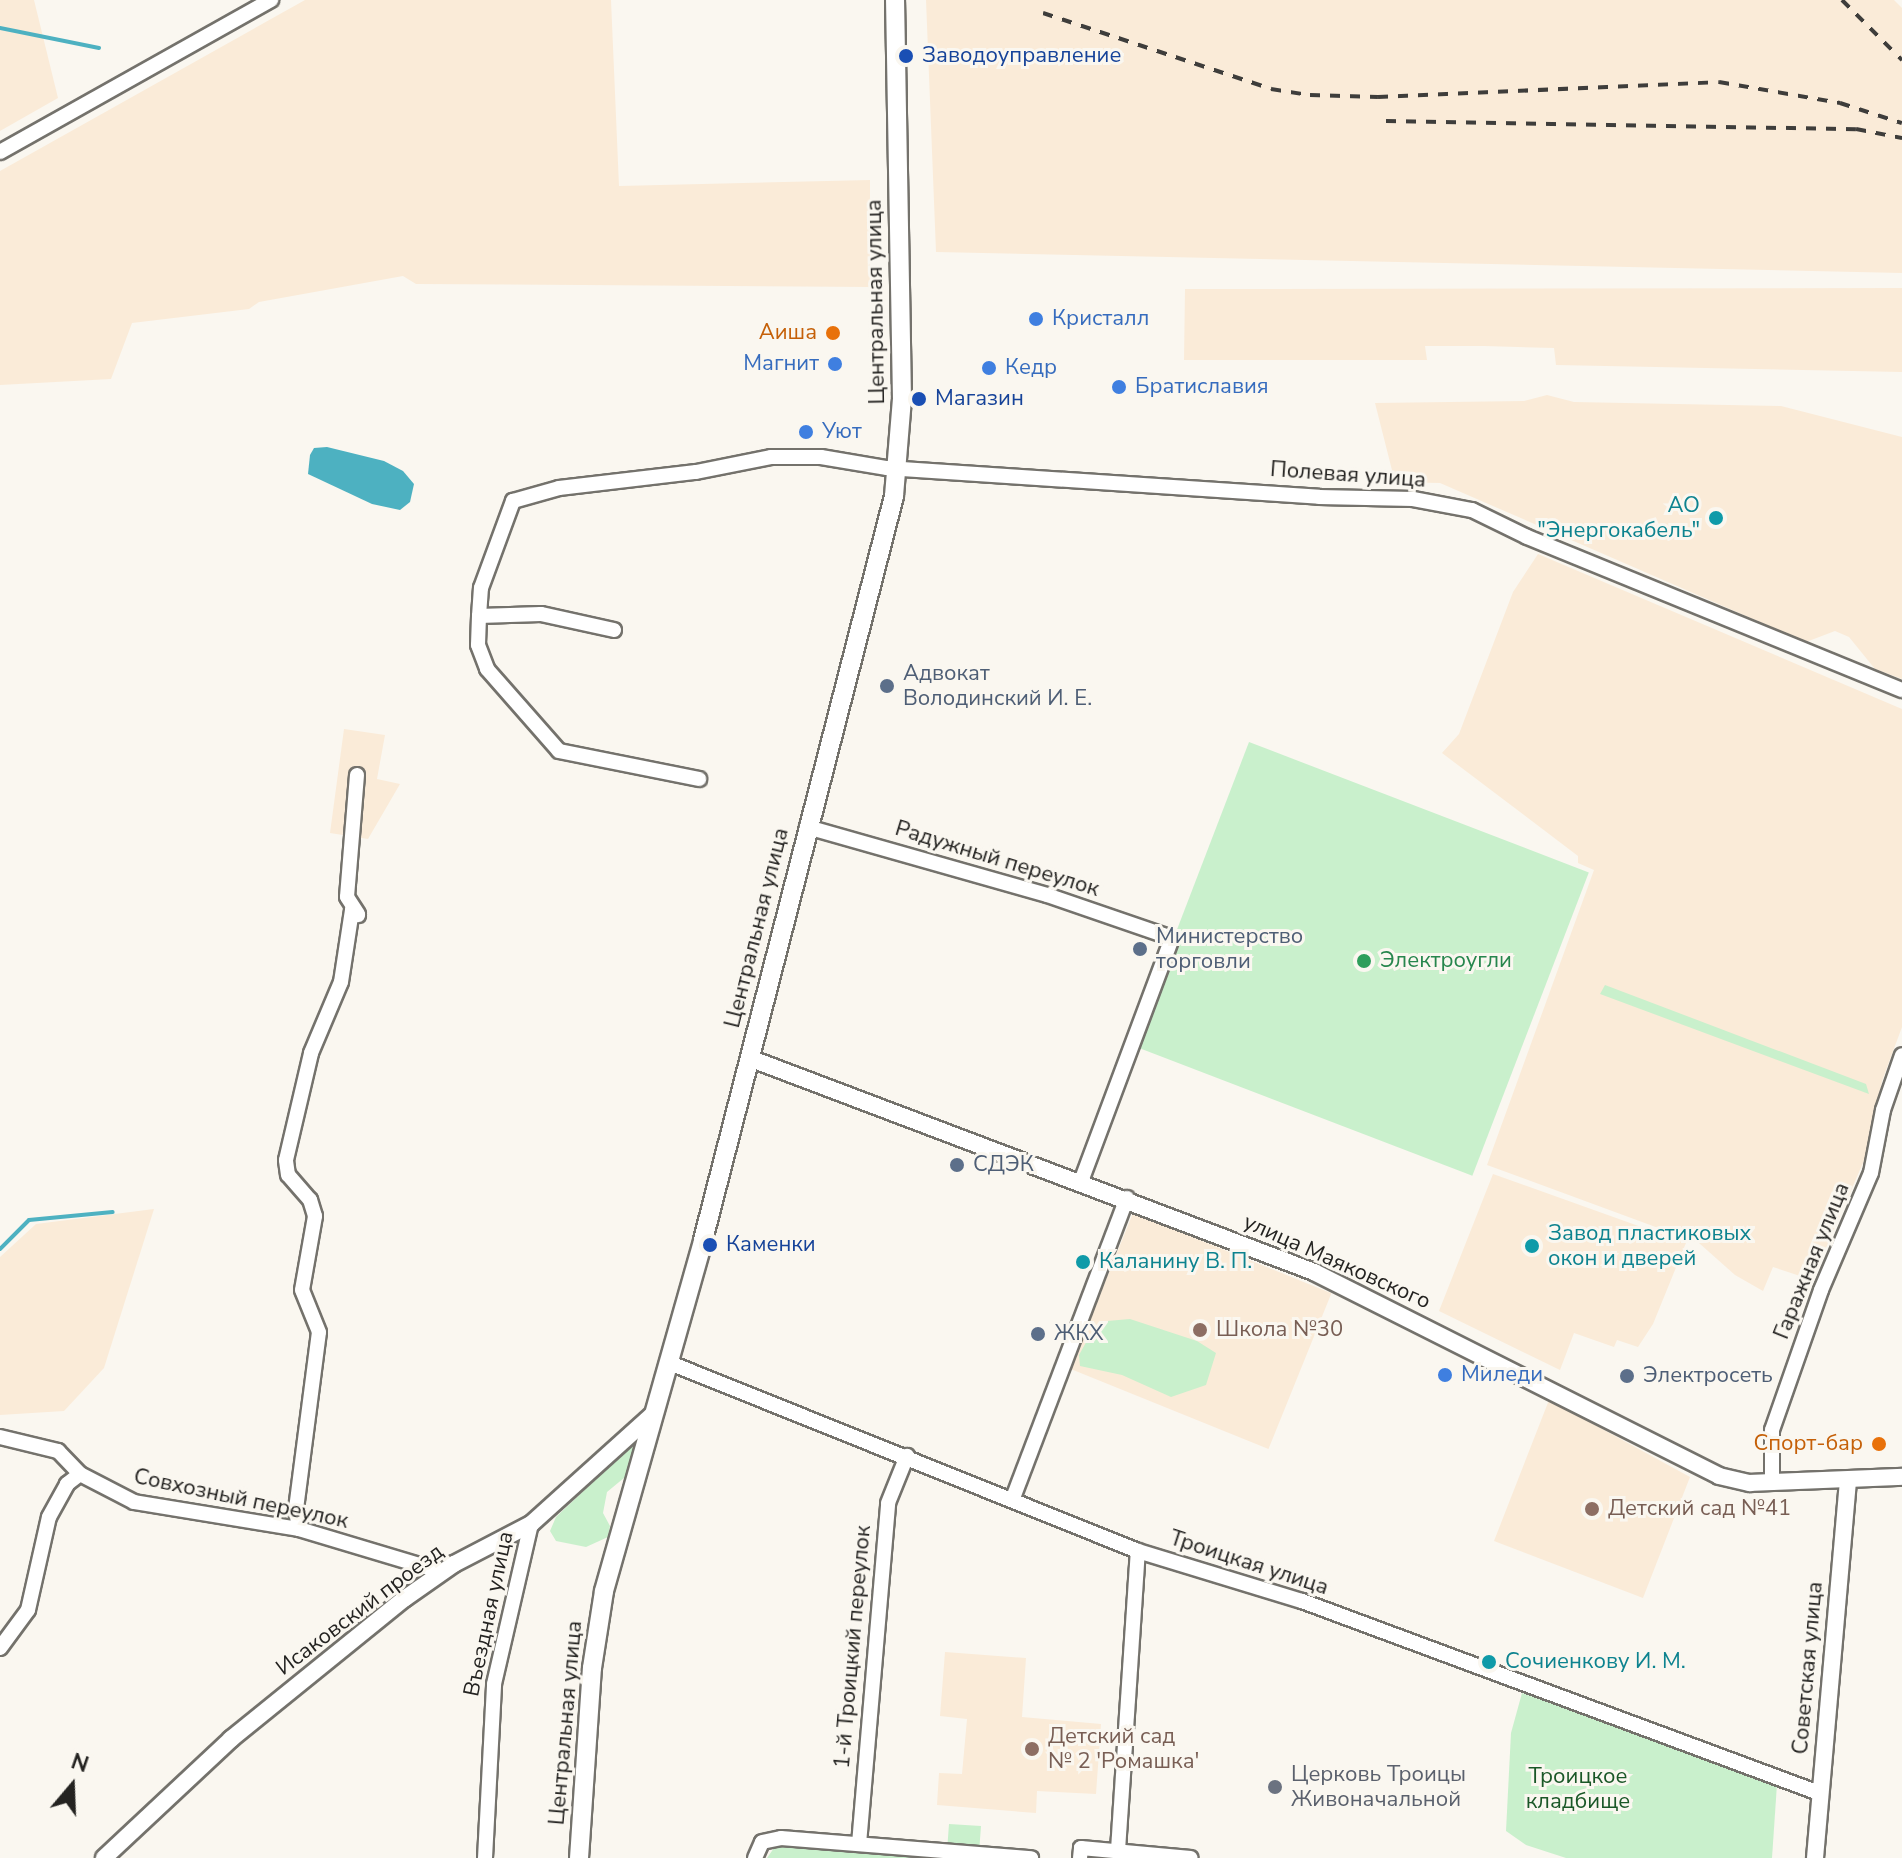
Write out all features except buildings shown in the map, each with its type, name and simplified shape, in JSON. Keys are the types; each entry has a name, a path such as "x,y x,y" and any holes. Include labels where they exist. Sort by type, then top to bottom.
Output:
{"main road":[{"name":"Центральная улица","path":"579,1858 596,1631 653,1414 670,1363 807,827 874,588 898,469 902,399 895,0"}],"street":[{"path":"0,152 271,0"},
{"name":"Полевая улица","path":"479,616 481,588 513,501 538,492 696,472 771,457 898,469 1413,499 1472,510 1555,549 1902,690"},
{"path":"614,630 541,614 479,616 478,645 487,669 552,746 573,758 699,779"},
{"path":"299,1529 296,1509 319,1332 302,1290 315,1216 310,1200 288,1175 286,1160 311,1053 341,982 352,910 358,915 347,897 357,775"},
{"name":"Радужный переулок","path":"807,827 1047,895 1172,938 1081,1181"},
{"name":"Гаражная улица","path":"1772,1483 1772,1430 1821,1290 1871,1173 1883,1110 1902,1055"},
{"name":"улица Маяковского","path":"749,1058 1127,1198 1390,1308 1705,1470 1733,1480 1772,1483 1902,1477"},
{"path":"1013,1498 1127,1198"},
{"name":"Троицкая улица","path":"670,1363 1013,1498 1138,1551 1302,1601 1819,1793"},
{"name":"Исаковский проезд","path":"104,1858 231,1739 442,1572 531,1524 653,1414"},
{"name":"Совхозный переулок","path":"0,1437 58,1451 80,1474 134,1502 299,1529 442,1572"},
{"name":"1-й Троицкий переулок","path":"859,1844 888,1503 907,1456"},
{"path":"0,1648 28,1610 49,1517 67,1484 80,1474"},
{"name":"Советская улица","path":"1815,1858 1848,1481"},
{"name":"Въездная улица","path":"485,1858 494,1684 531,1524"},
{"path":"1118,1850 1138,1551"},
{"path":"755,1858 756,1849 772,1838 1031,1858"},
{"path":"1080,1858 1081,1848 1191,1858"}],"shaded area":[{"path":"0,0 34,0 58,98 0,131"},
{"path":"305,0 611,0 619,186 870,180 870,287 416,284 403,276 259,302 249,309 132,323 111,379 0,385 0,171"},
{"path":"926,0 1894,0 1902,8 1902,273 936,252"},
{"path":"1902,288 1902,372 1556,365 1554,348 1484,346 1425,346 1427,360 1184,360 1185,289"},
{"path":"1547,395 1574,402 1781,406 1902,437 1902,679 1875,669 1849,637 1835,631 1806,642 1440,483 1395,482 1375,403 1524,401"},
{"path":"1538,554 1902,709 1902,1027 1882,1081 1873,1140 1812,1280 1773,1267 1763,1291 1735,1275 1699,1243 1487,1165 1594,870 1578,863 1578,856 1442,753 1459,734 1513,592"},
{"path":"344,729 385,735 377,779 400,784 368,839 330,833"},
{"path":"1493,1174 1686,1243 1653,1324 1638,1347 1617,1340 1614,1347 1574,1333 1560,1370 1439,1311"},
{"path":"154,1209 104,1368 64,1411 0,1415 0,1257 36,1224"},
{"name":"Школа №30","path":"1133,1213 1331,1293 1268,1449 1070,1369"},
{"name":"Детский сад №41","path":"1549,1400 1690,1477 1643,1598 1494,1541"},
{"name":"Детский сад № 2 'Ромашка'","path":"945,1652 1026,1658 1022,1717 1101,1724 1096,1794 1037,1791 1036,1813 937,1805 939,1773 962,1774 967,1719 940,1716"}],"green space":[{"name":"Электроугли","path":"1249,742 1589,872 1472,1176 1133,1045"},
{"path":"1605,985 1866,1084 1869,1094 1600,994"},
{"path":"1130,1319 1197,1341 1216,1353 1206,1385 1171,1397 1122,1375 1080,1366 1079,1355 1094,1328 1107,1321"},
{"path":"632,1445 637,1446 630,1473 607,1492 603,1513 610,1526 608,1537 586,1547 556,1541 550,1531 556,1517"},
{"name":"Троицкое кладбище","path":"1522,1693 1777,1784 1772,1858 1566,1858 1526,1845 1506,1831 1511,1733"},
{"path":"949,1824 981,1826 979,1853 1031,1858 767,1858 781,1838 947,1851"}],"water":[{"path":"327,447 384,461 403,471 414,484 410,502 400,510 372,504 308,474 314,448"}],"waterway":[{"path":"0,28 99,48"},
{"path":"0,1249 29,1220 113,1212"}],"railway":[{"path":"1842,0 1902,60"},
{"path":"1043,13 1271,89 1310,95 1378,97 1719,82 1840,103 1902,123"},
{"path":"1386,121 1856,129 1902,138"}],"place":[{"name":"Заводоуправление","path":"906,56"},
{"name":"Кристалл","path":"1036,319"},
{"name":"Аиша","path":"833,333"},
{"name":"Магнит","path":"835,364"},
{"name":"Кедр","path":"989,368"},
{"name":"Братиславия","path":"1119,387"},
{"name":"Магазин","path":"919,399"},
{"name":"Уют","path":"806,432"},
{"name":"АО \"Энергокабель\"","path":"1716,518"},
{"name":"Адвокат Володинский И. Е.","path":"887,686"},
{"name":"Министерство торговли","path":"1140,949"},
{"name":"Электроугли","path":"1364,961"},
{"name":"СДЭК","path":"957,1165"},
{"name":"Каменки","path":"710,1245"},
{"name":"Завод пластиковых окон и дверей","path":"1532,1246"},
{"name":"Каланину В. П.","path":"1083,1262"},
{"name":"Школа №30","path":"1200,1330"},
{"name":"ЖКХ","path":"1038,1334"},
{"name":"Миледи","path":"1445,1375"},
{"name":"Электросеть","path":"1627,1376"},
{"name":"Спорт-бар","path":"1879,1444"},
{"name":"Детский сад №41","path":"1592,1509"},
{"name":"Сочиенкову И. М.","path":"1489,1662"},
{"name":"Детский сад № 2 'Ромашка'","path":"1032,1749"},
{"name":"Церковь Троицы Живоначальной","path":"1275,1787"}]}
